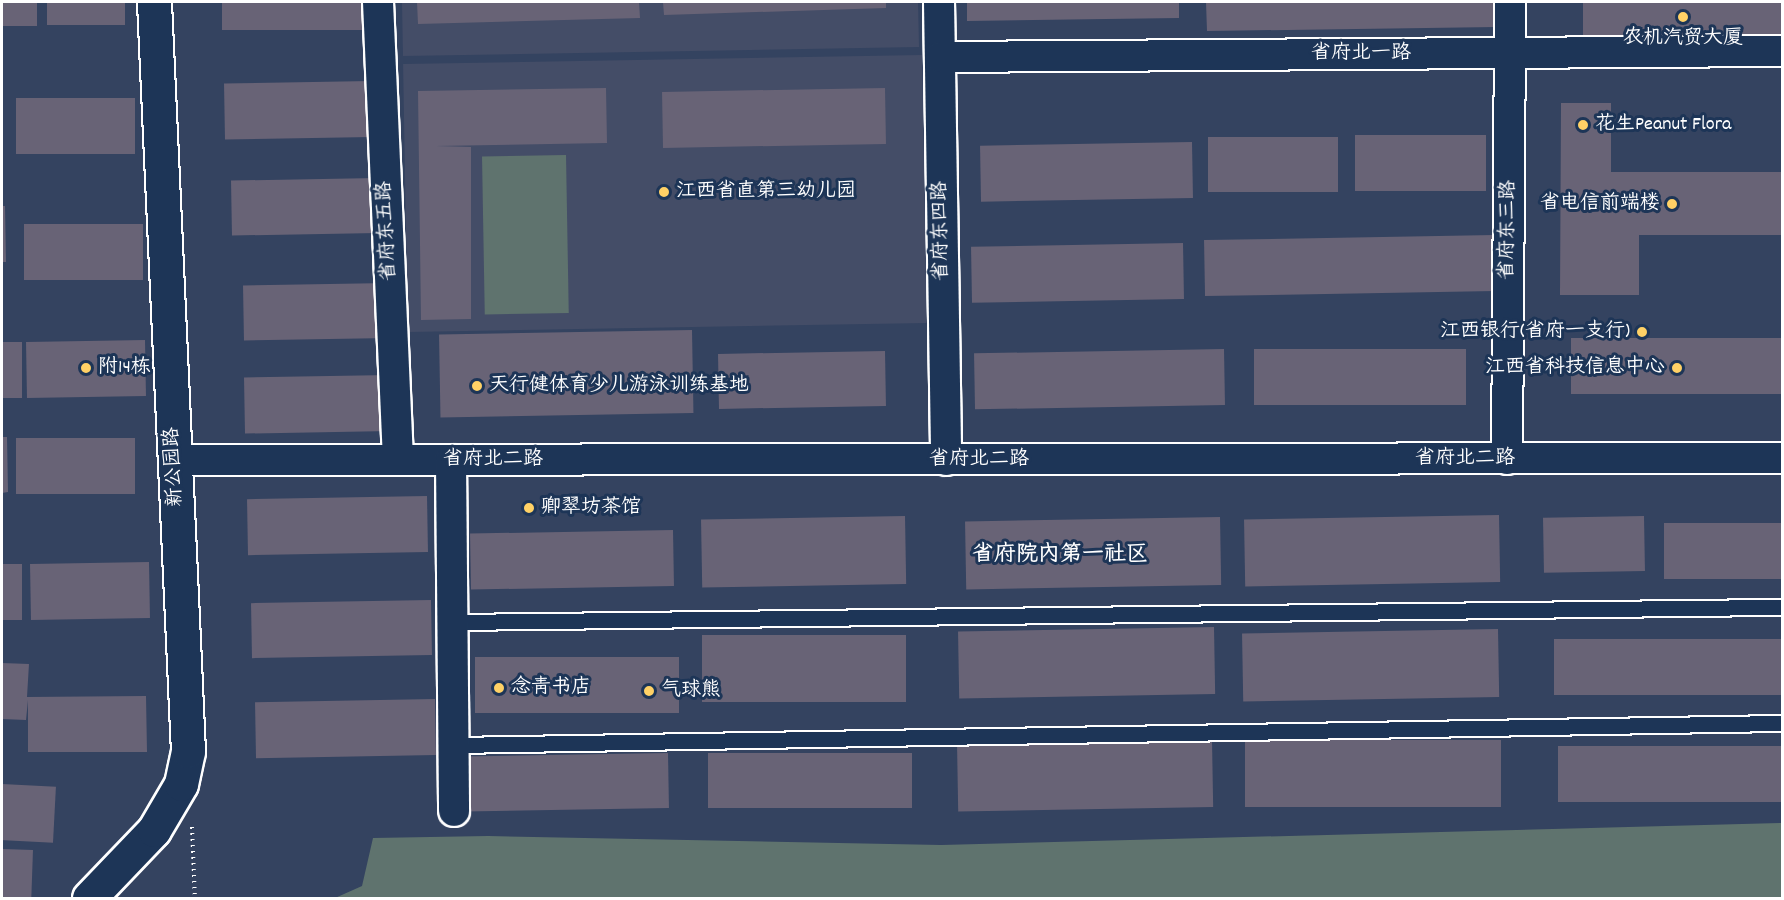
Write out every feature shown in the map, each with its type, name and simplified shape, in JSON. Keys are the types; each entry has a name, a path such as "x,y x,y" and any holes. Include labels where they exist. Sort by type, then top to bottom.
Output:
{"street":[{"name":"新公园路","path":"89,898 154,830 181,784 188,752 154,2"},
{"name":"省府东五路","path":"378,2 398,460"},
{"name":"省府东四路","path":"939,2 946,460"},
{"name":"省府东三路","path":"1507,459 1510,2"},
{"name":"省府北一路","path":"939,57 1782,51"},
{"name":"省府北二路","path":"175,460 1782,458"},
{"path":"451,460 454,811"}],"lane":[{"path":"452,622 1782,607"},
{"path":"454,745 1782,723"}],"shaded area":[{"path":"402,2 918,2 919,47 403,56"},
{"name":"江西省直第三幼儿园","path":"922,55 927,323 408,332 403,64"}],"green space":[{"path":"566,155 569,313 485,314 482,156"},
{"path":"1782,823 1782,898 335,898 362,886 373,838 488,836 941,845"}],"building":[{"path":"2,2 37,2 37,26 2,26"},
{"path":"47,2 125,2 125,25 47,25"},
{"path":"222,2 368,2 368,30 222,30"},
{"path":"417,2 639,2 640,18 418,24"},
{"path":"663,2 886,2 886,8 664,15"},
{"path":"967,2 1179,2 1179,18 967,21"},
{"path":"1206,2 1496,2 1496,27 1207,31"},
{"name":"农机汽贸大厦","path":"1583,2 1782,2 1782,35 1583,35"},
{"path":"371,81 372,137 225,140 224,84"},
{"path":"606,88 607,143 436,146 471,147 471,319 421,320 418,91"},
{"path":"885,88 886,144 663,148 662,92"},
{"path":"16,98 135,98 135,154 16,154"},
{"name":"省电信前端楼","path":"1561,103 1611,103 1611,172 1782,172 1782,235 1639,235 1639,295 1560,295"},
{"path":"1355,135 1486,135 1486,191 1355,191"},
{"path":"1208,137 1338,137 1338,192 1208,192"},
{"path":"1192,142 1193,198 981,202 980,146"},
{"path":"377,178 378,233 232,236 231,181"},
{"path":"2,206 5,206 6,262 2,262"},
{"path":"24,224 143,224 143,280 24,280"},
{"path":"1494,235 1495,291 1205,296 1204,240"},
{"path":"1183,243 1184,299 972,303 971,247"},
{"path":"389,283 390,338 244,341 243,286"},
{"path":"692,330 693,413 440,417 439,334"},
{"name":"江西省科技信息中心","path":"1571,338 1782,338 1782,394 1571,394"},
{"name":"附14栋","path":"145,340 146,396 27,398 26,342"},
{"path":"2,342 22,342 22,398 2,398"},
{"path":"1224,349 1225,405 975,409 974,353"},
{"path":"1254,349 1466,349 1466,405 1254,405"},
{"path":"885,351 886,406 719,409 718,354"},
{"path":"390,375 391,431 245,434 244,378"},
{"path":"2,437 7,437 8,492 2,493"},
{"path":"16,438 135,438 135,494 16,494"},
{"path":"427,496 428,552 248,555 247,499"},
{"path":"1499,515 1500,582 1245,586 1244,519"},
{"path":"905,516 906,584 702,588 701,520"},
{"path":"1644,516 1645,571 1544,573 1543,518"},
{"path":"1220,517 1221,585 966,589 965,521"},
{"path":"1664,523 1782,523 1782,579 1664,579"},
{"path":"673,530 674,586 471,590 470,534"},
{"path":"149,562 150,618 31,620 30,564"},
{"path":"2,564 22,564 22,620 2,620"},
{"path":"431,600 432,655 252,658 251,603"},
{"path":"1214,627 1215,694 959,698 958,631"},
{"path":"1498,629 1499,697 1243,701 1242,633"},
{"path":"702,635 906,635 906,702 702,702"},
{"path":"1554,639 1782,639 1782,695 1554,695"},
{"path":"475,657 679,657 679,713 475,713"},
{"path":"2,663 29,664 27,697 146,696 147,752 28,752 28,700 26,720 2,719"},
{"path":"435,699 436,755 256,758 255,702"},
{"path":"1212,740 1213,807 958,811 957,744"},
{"path":"1245,740 1501,740 1501,807 1245,807"},
{"path":"1558,746 1782,746 1782,802 1558,802"},
{"path":"668,753 669,808 465,812 464,757"},
{"path":"708,753 912,753 912,808 708,808"},
{"path":"2,784 56,787 53,843 2,840"},
{"path":"2,849 33,850 31,898 2,898"}],"place":[{"name":"农机汽贸大厦","path":"1683,17"},
{"name":"花生Peanut Flora","path":"1583,125"},
{"name":"江西省直第三幼儿园","path":"664,192"},
{"name":"省电信前端楼","path":"1672,204"},
{"name":"江西银行(省府一支行)","path":"1642,332"},
{"name":"附14栋","path":"86,368"},
{"name":"江西省科技信息中心","path":"1677,368"},
{"name":"天行健体育少儿游泳训练基地","path":"477,386"},
{"name":"卿翠坊茶馆","path":"529,508"},
{"name":"念青书店","path":"499,688"},
{"name":"气球熊","path":"649,691"}],"district":[{"name":"省府院内第一社区","path":"1060,556"}]}
